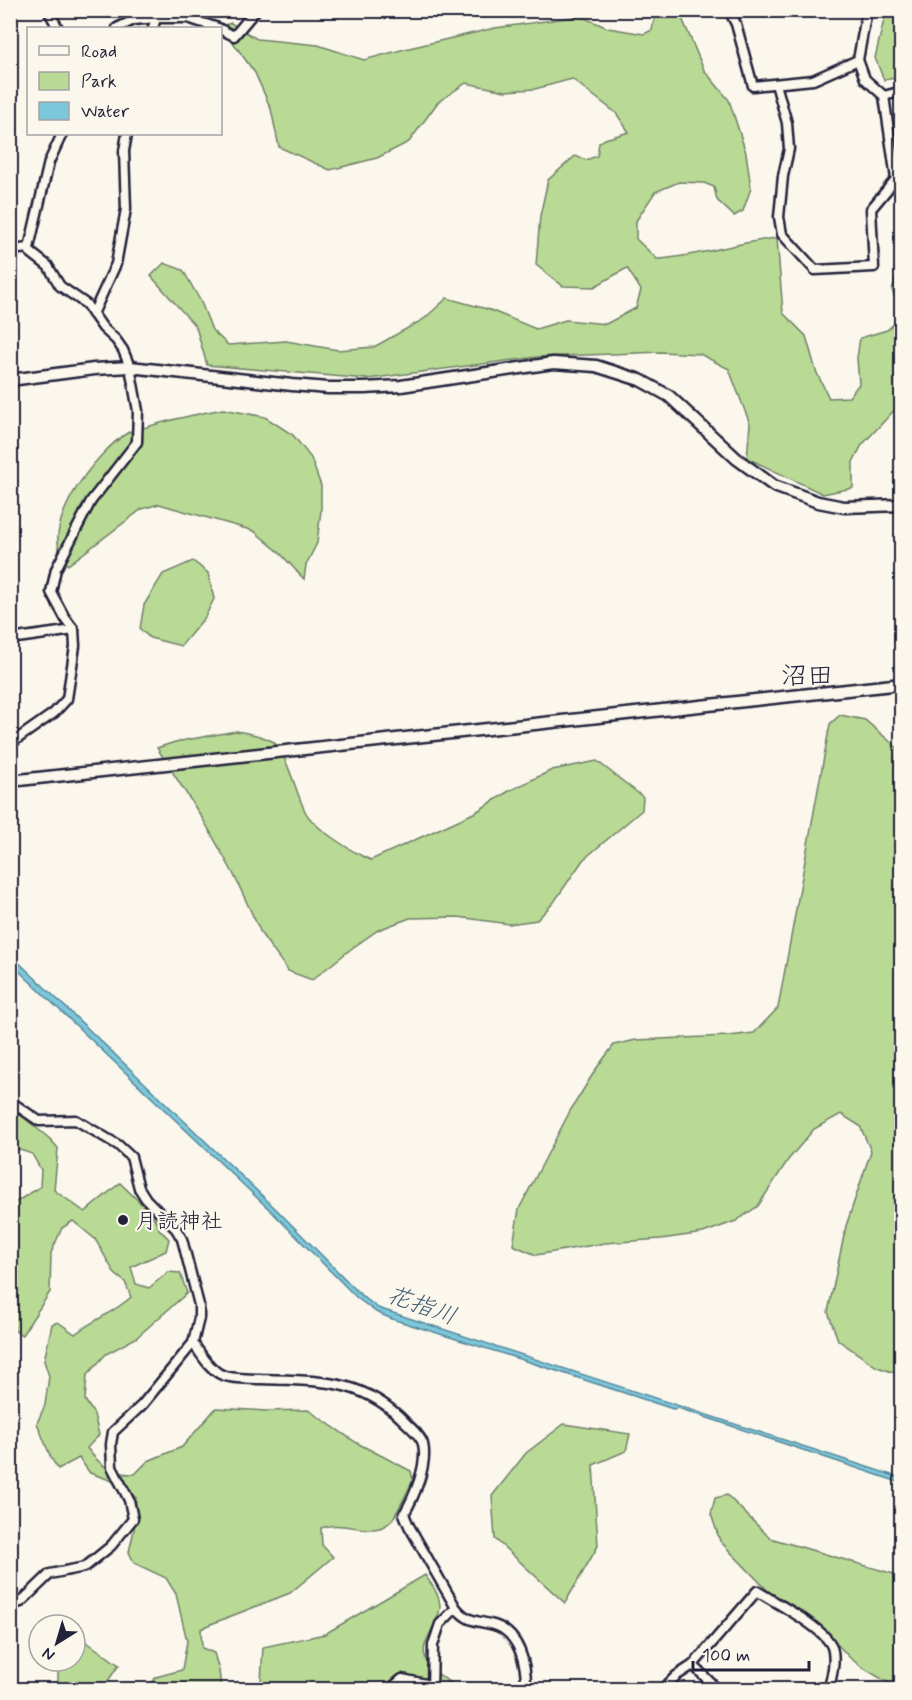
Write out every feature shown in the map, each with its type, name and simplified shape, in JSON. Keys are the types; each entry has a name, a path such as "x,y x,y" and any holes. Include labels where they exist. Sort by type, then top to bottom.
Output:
{"street":[{"path":"48,10 57,27"},
{"path":"222,30 234,36 256,10"},
{"path":"729,10 736,24 753,86 813,80 858,60"},
{"path":"776,84 786,123 789,149 778,217 782,234 815,270 874,267 870,209 899,179 884,96 865,79 858,60 867,10"},
{"path":"153,27 156,18"},
{"path":"119,27 134,20 188,18 213,27"},
{"path":"884,96 902,91"},
{"path":"10,744 54,713 67,699 75,646 74,630 51,592 56,569 91,501 137,442 138,411 130,367 123,350 86,304 60,286 48,266 30,252 29,248 49,162 62,135"},
{"path":"93,314 116,264 126,209 124,151 127,135"},
{"path":"10,250 29,248"},
{"path":"10,380 94,369 130,367 328,388 401,386 553,363 596,366 640,380 669,396 737,459 774,486 818,502 844,507 902,505"},
{"path":"10,639 74,630"},
{"path":"10,781 902,684"},
{"path":"10,1101 39,1122 76,1120 118,1145 131,1157 139,1188 146,1200 176,1229 188,1257 199,1305 199,1318 193,1343 142,1405 113,1432 112,1467 129,1500 133,1519 111,1546 85,1567 50,1574 21,1602 10,1605"},
{"path":"193,1343 220,1374 239,1378 314,1381 356,1388 375,1396 396,1413 423,1444 419,1480 404,1514 456,1608 463,1616 474,1622 492,1624 502,1628 512,1638 525,1664 526,1689"},
{"path":"662,1689 693,1665 757,1591 826,1636 833,1649 834,1659 828,1689"},
{"path":"388,1689 402,1679 431,1687 433,1645 440,1624 456,1608"},
{"path":"693,1665 718,1689"}],"green space":[{"path":"656,11 679,11 704,70 729,100 746,153 751,188 743,211 734,216 717,200 714,187 704,183 679,182 655,192 636,221 636,239 657,259 777,238 783,313 806,336 816,371 829,398 849,397 859,384 857,358 860,338 887,330 896,322 898,308 892,290 901,260 901,403 862,445 853,462 853,488 823,494 747,458 750,424 729,369 700,354 661,352 537,357 367,379 207,365 196,327 151,276 164,263 183,270 201,302 212,330 228,345 286,341 338,350 374,347 424,319 447,298 490,310 536,329 566,320 606,324 636,308 641,290 627,268 594,287 563,286 536,265 540,216 548,180 575,156 586,160 597,156 599,143 629,132 616,113 572,79 535,89 505,91 466,83 438,102 409,142 377,158 330,170 279,147 271,109 255,73 221,26 231,23 257,39 318,45 364,60 495,28 580,16 608,28 644,34 652,30"},
{"path":"886,11 901,11 902,77 884,80 875,58"},
{"path":"223,409 265,417 293,435 311,458 321,486 321,510 317,543 306,565 304,579 279,552 254,531 159,504 142,509 68,565 59,551 58,533 63,513 86,473 101,456 133,430"},
{"path":"193,561 208,573 214,599 205,617 181,646 150,638 140,629 144,605 163,574"},
{"path":"840,715 865,720 901,751 901,1375 877,1367 838,1340 828,1312 846,1226 871,1151 860,1126 841,1114 814,1129 788,1160 758,1206 736,1221 703,1233 605,1243 536,1255 513,1245 519,1209 570,1111 614,1045 636,1040 754,1033 778,1008 830,724"},
{"path":"236,731 272,741 282,754 309,818 335,839 371,860 476,812 509,791 552,770 597,761 643,797 642,810 583,860 554,902 537,920 509,924 458,917 410,918 378,930 312,980 288,971 262,935 233,873 204,821 157,748 175,742"},
{"path":"11,1107 58,1148 54,1190 85,1212 120,1183 150,1212 159,1229 169,1239 166,1251 131,1267 136,1284 149,1288 168,1272 180,1273 187,1293 136,1338 106,1354 87,1375 85,1400 94,1414 99,1435 87,1448 96,1459 113,1471 135,1474 148,1461 182,1447 216,1408 266,1411 308,1410 357,1443 411,1471 413,1480 390,1522 375,1529 339,1526 321,1528 322,1545 333,1557 290,1593 201,1629 202,1648 214,1653 221,1689 148,1689 156,1677 182,1670 187,1641 176,1594 166,1578 134,1563 129,1552 134,1530 136,1498 110,1480 90,1473 79,1458 58,1469 37,1423 45,1405 49,1376 44,1361 52,1324 58,1322 75,1334 131,1297 125,1282 115,1274 95,1239 73,1221 62,1228 51,1253 50,1292 22,1335 15,1331 11,1322 11,1205 40,1187 41,1170 32,1154 11,1147"},
{"path":"564,1424 630,1434 626,1451 593,1465 598,1546 565,1603 495,1539 492,1496 526,1453"},
{"path":"727,1495 770,1538 901,1576 901,1689 892,1689 892,1685 849,1657 826,1632 775,1598 720,1541 711,1514 715,1498"},
{"path":"425,1575 440,1605 436,1622 425,1645 426,1661 447,1681 474,1689 441,1689 441,1686 407,1674 384,1689 256,1690 261,1682 263,1647 325,1634"},
{"path":"87,1642 119,1665 105,1685 105,1689 58,1689 58,1673 87,1673"}],"water":[{"name":"花指川","path":"11,955 275,1208 361,1295 378,1308 901,1478 901,1483 678,1408 673,1409 376,1312 357,1298 272,1212 22,974 11,962"}],"place":[{"name":"月読神社","path":"123,1220"}],"district":[{"name":"沼田","path":"807,675"}]}
